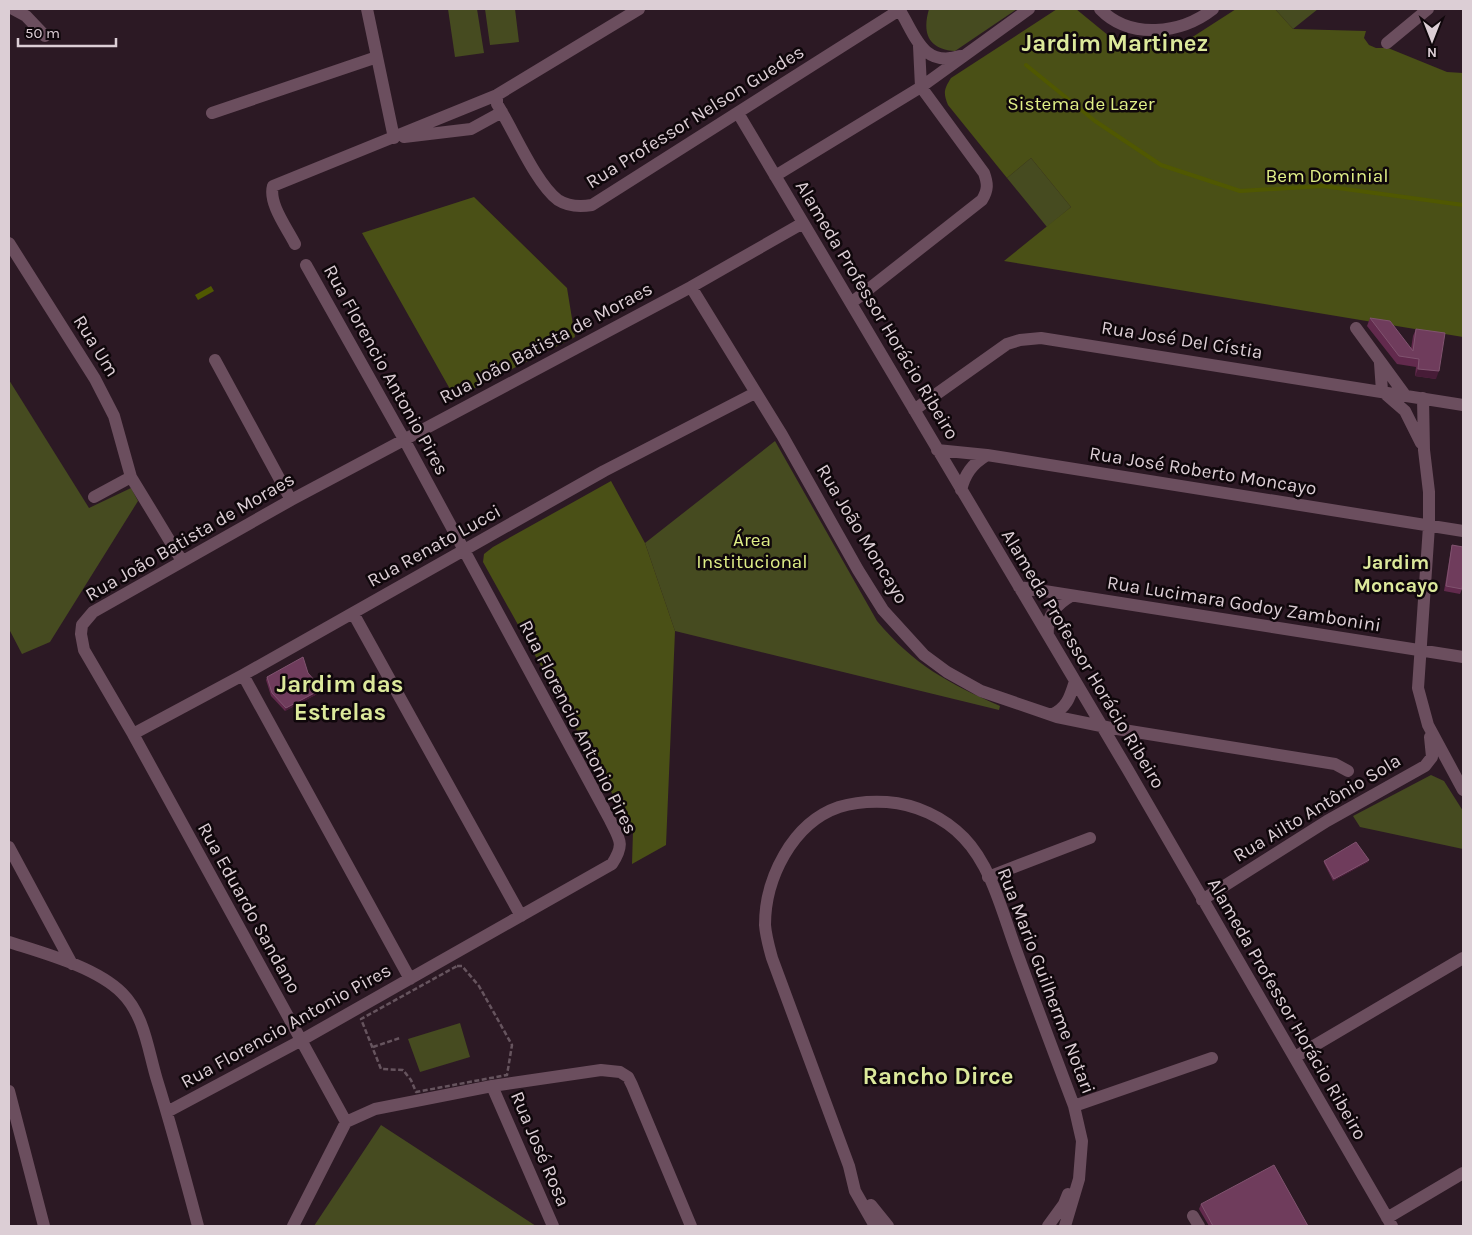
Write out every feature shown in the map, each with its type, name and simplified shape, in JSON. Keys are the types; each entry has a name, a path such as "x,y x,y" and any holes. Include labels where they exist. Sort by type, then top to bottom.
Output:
{"street":[{"path":"13,9 26,16 45,36"},
{"path":"367,9 394,138"},
{"path":"394,138 476,136 501,108 639,9"},
{"path":"900,9 919,46 926,52 947,59 966,54"},
{"name":"Rua Professor Nelson Guedes","path":"501,108 550,192 559,200 578,207 600,201 900,9"},
{"path":"775,176 921,87 1029,9"},
{"path":"1100,9 1122,24 1161,31 1179,27 1204,16 1213,9"},
{"path":"1387,43 1428,9"},
{"path":"851,304 982,200 987,192 987,181 984,173 921,87 919,46"},
{"path":"212,113 377,57"},
{"path":"295,244 275,204 271,192 273,186 394,138 450,125 501,108"},
{"name":"Alameda Professor Horácio Ribeiro","path":"738,113 1102,726 1390,1222"},
{"name":"Rua João Batista de Moraes","path":"80,634 82,625 92,612 291,500 405,441 690,287 803,223"},
{"name":"Rua Um","path":"9,243 95,379 114,416 131,477 182,561"},
{"name":"Rua Florencio Antonio Pires","path":"167,1112 300,1041 612,864 620,851 619,837 405,441 306,266"},
{"name":"Rua João Moncayo","path":"690,287 782,435 858,570 883,610 924,655 947,672 980,692 1051,715 1102,726 1335,764 1348,771"},
{"path":"1356,328 1405,395"},
{"name":"Rua José Del Cístia","path":"914,410 1007,344 1020,340 1041,338 1463,405"},
{"path":"216,360 291,500"},
{"path":"1360,388 1372,379 1380,363"},
{"path":"1380,363 1382,391 1405,411 1424,450"},
{"name":"Rua Renato Lucci","path":"133,734 243,675 604,471 755,393"},
{"path":"1423,398 1424,450 1429,492 1429,526 1418,688 1428,725 1432,757 1425,766"},
{"name":"Rua José Roberto Moncayo","path":"938,450 986,455 1463,531"},
{"path":"961,490 970,468 986,455"},
{"path":"94,496 131,477"},
{"name":"Rua Lucimara Godoy Zambonini","path":"1019,587 1463,657"},
{"path":"1048,635 1049,618 1061,602 1071,596"},
{"path":"353,613 521,916"},
{"name":"Rua Eduardo Sandano","path":"80,634 84,650 133,734 346,1122"},
{"path":"243,675 410,979"},
{"path":"1051,715 1061,710 1067,704 1075,681"},
{"path":"1428,725 1461,787"},
{"path":"1425,766 1439,767 1450,774 1461,787"},
{"name":"Rua Ailto Antônio Sola","path":"1202,900 1327,821 1425,766"},
{"name":"Rua Mario Guilherme Notari","path":"875,1226 855,1190 767,940 765,924 768,900 775,871 795,838 818,818 838,808 866,801 906,803 940,819 964,838 988,877 1074,1106 1082,1141 1079,1178 1065,1226"},
{"path":"988,877 1090,838"},
{"path":"9,847 72,964"},
{"path":"9,942 72,964 121,992 133,1008 141,1022 198,1226"},
{"path":"1295,1057 1463,958"},
{"path":"1074,1106 1212,1058"},
{"path":"293,1226 346,1122 375,1109 492,1086 611,1069 628,1077 691,1226"},
{"name":"Rua José Rosa","path":"492,1086 553,1226"},
{"path":"9,1091 44,1226"},
{"name":"Rua Mario Guilherme Notari","path":"1048,1226 1064,1204 1074,1177 1082,1141"},
{"name":"Rua Mario Guilherme Notari","path":"848,1166 863,1193 888,1226"},
{"path":"1390,1222 1463,1173"}],"path":[{"path":"457,966 462,966 479,986 512,1045 507,1075 416,1092 411,1080 403,1070 381,1069 372,1048 361,1019 457,966"},
{"path":"372,1048 400,1038"}],"green space":[{"path":"448,9 477,9 484,53 455,57"},
{"path":"485,9 515,9 519,42 490,45"},
{"path":"929,9 1017,9 955,51 939,47 929,38 926,25"},
{"name":"Bem Dominial","path":"1057,9 1076,9 1109,36 1133,44 1154,45 1191,38 1236,9 1275,9 1293,29 1366,31 1364,38 1369,45 1376,48 1388,48 1447,72 1463,73 1463,337 1004,261 1071,207 1031,158 1007,178 948,105 945,91 951,78"},
{"path":"1275,9 1318,9 1293,29"},
{"path":"1031,158 1071,207 1047,227 1007,178"},
{"path":"474,197 567,288 575,337 455,398 362,233"},
{"path":"9,380 89,508 131,488 138,501 50,642 22,654 9,629"},
{"name":"Área Institucional","path":"775,441 877,621 918,661 948,681 1000,706 999,710 675,631 645,543"},
{"path":"611,481 645,543 675,631 666,845 632,864 633,831 483,562 484,554 493,547"},
{"path":"1431,775 1444,781 1463,811 1463,849 1360,827 1353,816"},
{"path":"460,1023 470,1057 420,1072 408,1039"},
{"path":"381,1125 536,1226 314,1226"}],"shaded area":[{"path":"211,286 214,291 198,300 195,295"}],"building":[{"path":"1370,318 1390,321 1413,351 1416,329 1445,333 1439,371 1418,369 1419,359 1399,356"},
{"path":"1452,545 1463,547 1462,589 1446,586"},
{"path":"303,657 308,673 322,689 286,708 272,693 267,677"},
{"path":"1356,842 1369,860 1334,879 1324,861"},
{"path":"1274,1165 1308,1226 1213,1226 1201,1204"}],"waterway":[{"path":"1026,65 1095,121 1161,165 1240,191 1323,186 1463,205"}],"district":[{"name":"Jardim Martinez","path":"1115,43"},
{"name":"Jardim Moncayo","path":"1396,574"},
{"name":"Jardim das Estrelas","path":"340,698"},
{"name":"Rancho Dirce","path":"938,1076"}],"park label":[{"name":"Sistema de Lazer","path":"1081,104"}]}
